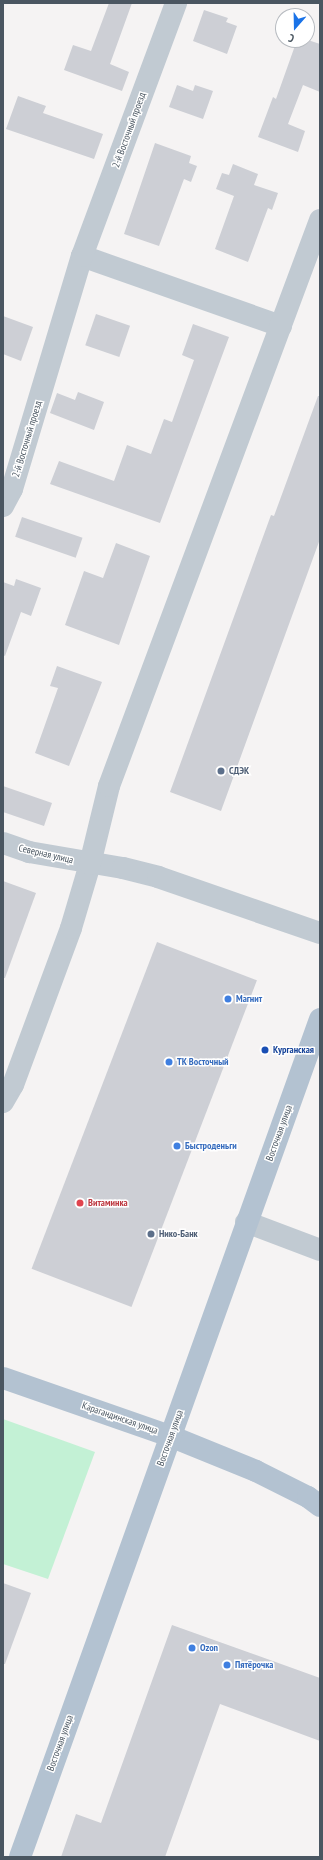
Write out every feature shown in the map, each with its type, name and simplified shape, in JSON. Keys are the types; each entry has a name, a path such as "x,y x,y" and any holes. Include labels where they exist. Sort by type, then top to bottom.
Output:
{"main road":[{"name":"Восточная улица","path":"20,1857 246,1222 320,1019"},
{"name":"Карагандинская улица","path":"3,1378 170,1436 256,1471 308,1497 320,1506"}],"street":[{"name":"2-й Восточный проезд","path":"3,506 12,488 82,256 176,3"},
{"path":"3,1102 13,1085 71,928 90,864 109,786 320,220"},
{"path":"82,256 281,326"},
{"name":"Северная улица","path":"3,843 29,852 90,864 123,868 158,877 320,933"},
{"path":"246,1222 320,1250"}],"green space":[{"path":"3,1419 95,1452 48,1579 3,1564"}],"building":[{"path":"109,3 132,3 110,64 129,72 122,91 64,70 73,45 91,51"},
{"path":"204,10 228,18 226,22 237,26 227,54 193,41"},
{"path":"315,42 320,44 320,92 303,85 288,124 305,131 298,152 258,137 273,97 276,99 294,48 315,48"},
{"path":"177,85 193,91 195,85 213,91 203,119 169,107"},
{"path":"18,96 46,106 43,113 103,134 94,159 6,129"},
{"path":"155,143 191,156 189,163 197,166 191,182 184,179 159,246 124,234"},
{"path":"233,164 258,174 254,185 278,193 272,210 268,208 248,262 215,249 234,196 216,189 222,173 229,175"},
{"path":"96,314 130,326 119,357 85,345"},
{"path":"3,316 33,327 21,361 3,354"},
{"path":"193,324 229,337 160,523 50,484 59,461 114,481 127,445 151,454 164,419 172,422 194,360 182,355"},
{"path":"78,392 104,402 94,430 50,413 57,393 75,400"},
{"path":"318,396 320,396 320,539 221,811 170,792 271,515 274,516"},
{"path":"22,517 83,538 76,558 15,537"},
{"path":"116,543 150,556 119,645 65,625 84,571 103,578"},
{"path":"16,579 41,588 31,616 21,612 5,656 3,655 3,582 14,586"},
{"path":"57,666 102,682 69,766 35,753 58,688 50,686"},
{"path":"3,786 52,803 44,826 3,812"},
{"path":"3,881 36,893 5,978 3,978"},
{"name":"ТК Восточный","path":"157,942 257,980 131,1307 32,1269"},
{"path":"3,1583 31,1593 5,1664 3,1664"},
{"path":"172,1625 320,1678 320,1741 220,1704 165,1857 61,1857 76,1814 101,1823"}],"place":[{"name":"СДЭК","path":"221,771"},
{"name":"Магнит","path":"228,999"},
{"name":"Курганская","path":"265,1050"},
{"name":"ТК Восточный","path":"169,1062"},
{"name":"Быстроденьги","path":"177,1146"},
{"name":"Витаминка","path":"80,1203"},
{"name":"Нико-Банк","path":"151,1234"},
{"name":"Ozon","path":"192,1648"},
{"name":"Пятёрочка","path":"227,1665"}]}
